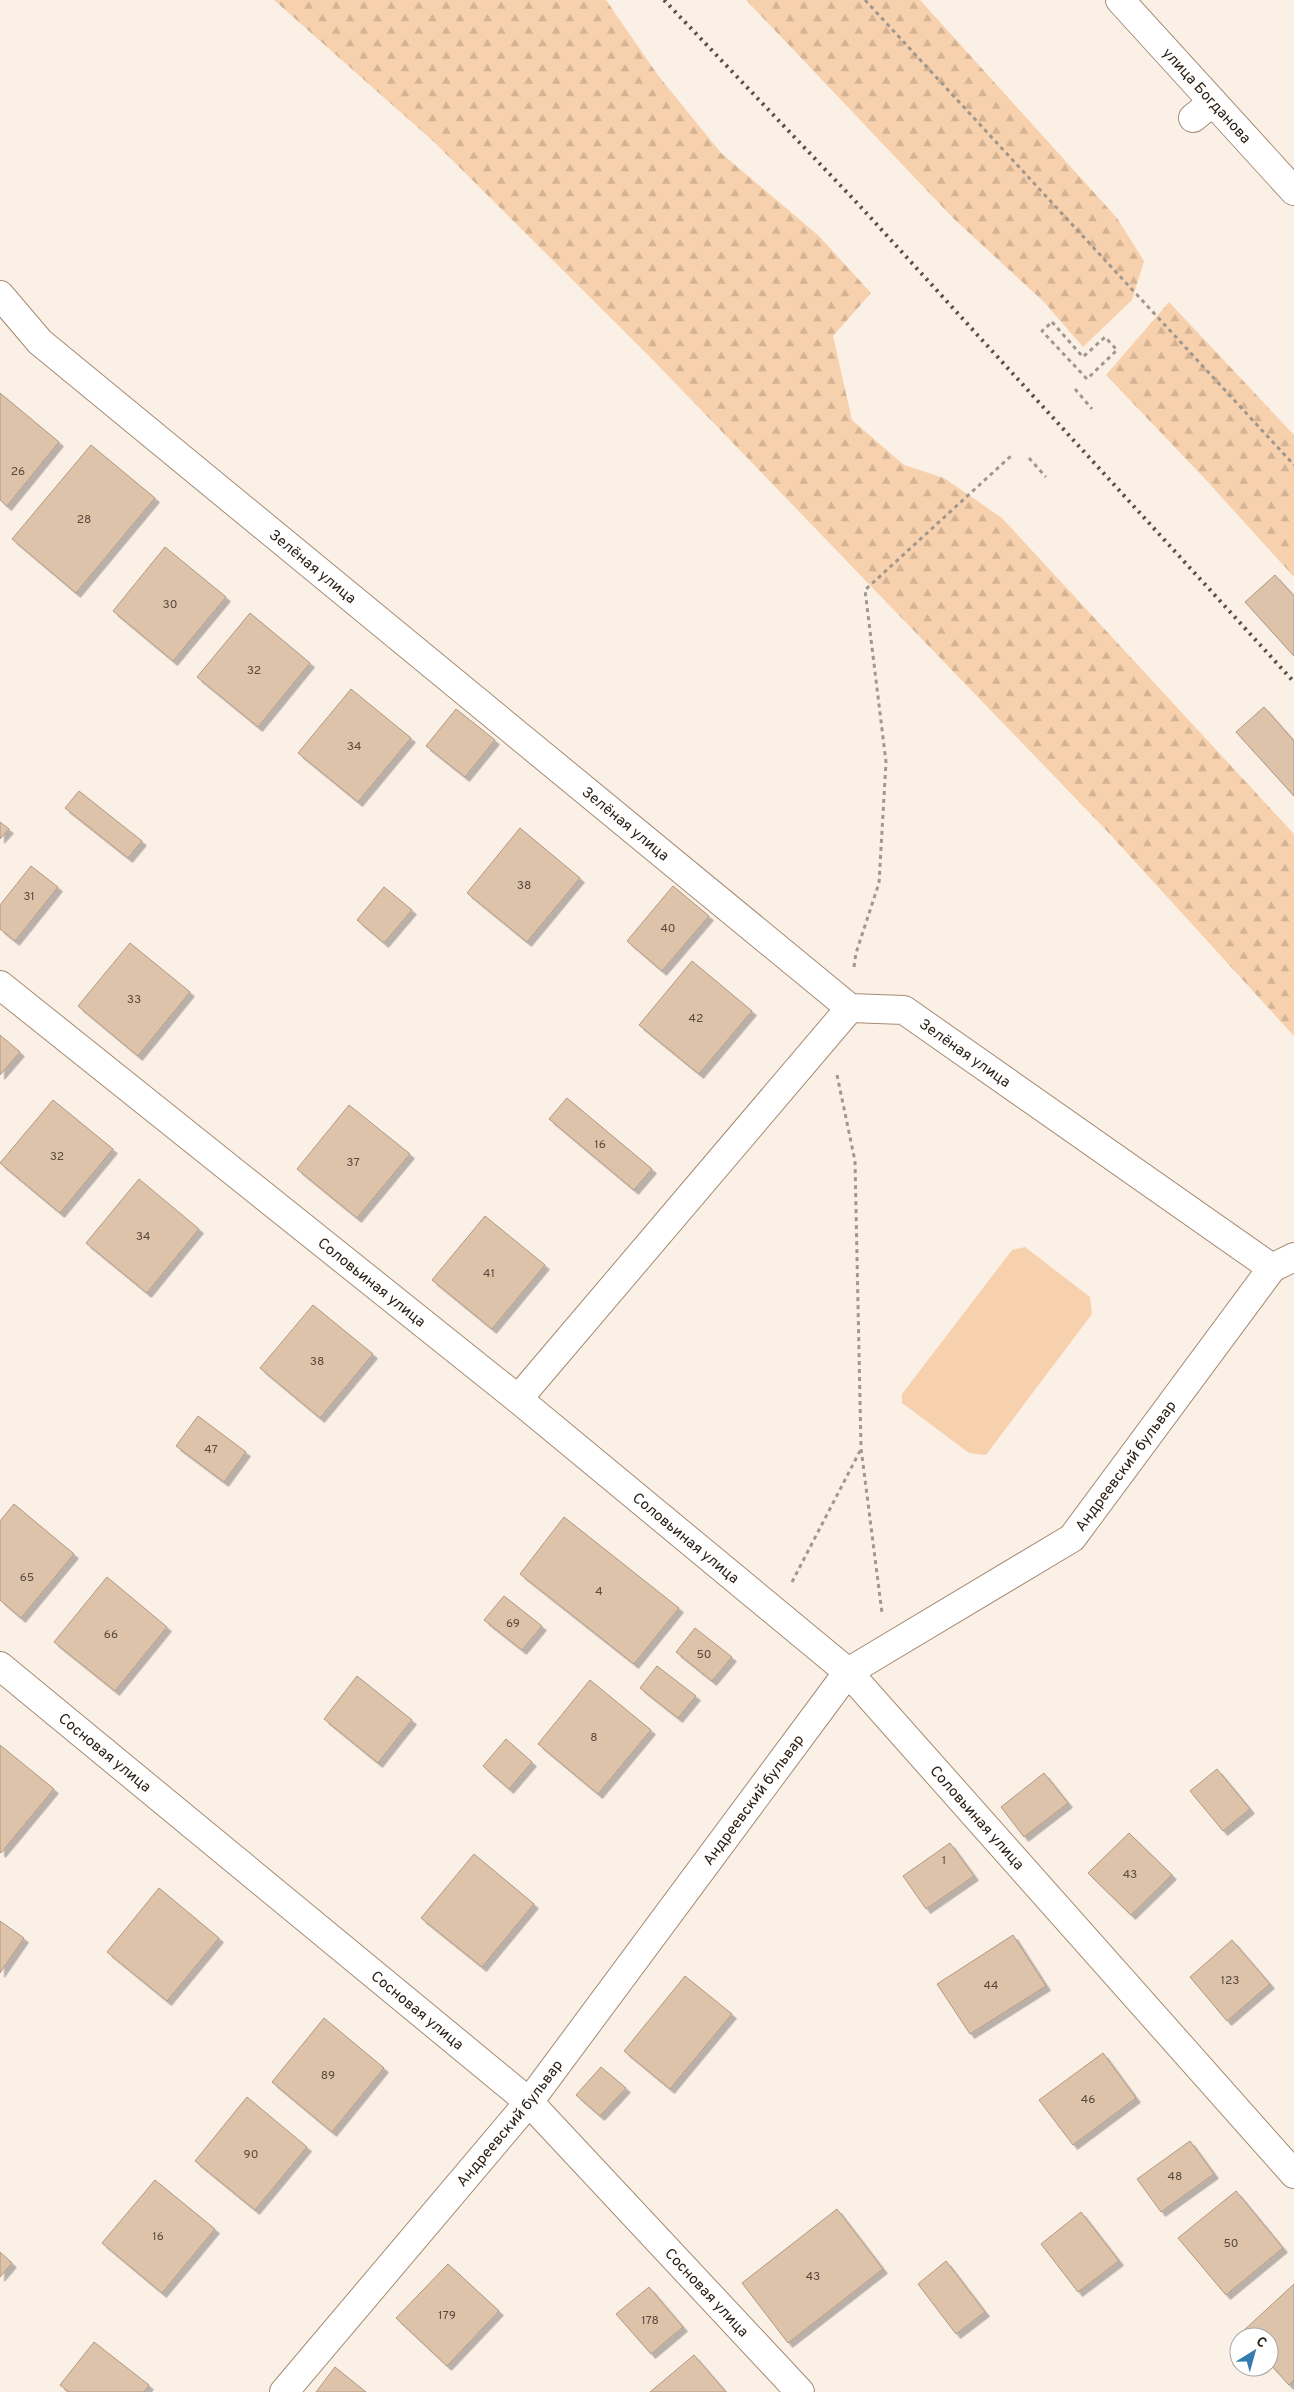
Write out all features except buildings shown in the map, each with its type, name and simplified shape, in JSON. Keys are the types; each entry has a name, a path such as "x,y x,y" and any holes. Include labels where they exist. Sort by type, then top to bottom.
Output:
{"street":[{"name":"улица Богданова","path":"1129,3 1203,110 1294,191"},
{"name":"Зелёная улица","path":"0,295 40,342 850,1008 904,1010 1283,1263"},
{"name":"Соловьиная улица","path":"0,985 518,1399 848,1672 1294,2174"},
{"path":"518,1399 850,1008"},
{"name":"Андреевский бульвар","path":"284,2392 529,2102 848,1672 1072,1538 1283,1263"},
{"name":"Сосновая улица","path":"0,1666 529,2102 800,2392"}],"path":[{"path":"864,0 1294,465"},
{"path":"1052,322 1083,357 1105,337 1117,350 1086,379 1042,331 1052,322"},
{"path":"1076,389 1092,408"},
{"path":"850,1008 856,953 879,883 886,762 865,590 1012,455"},
{"path":"1029,458 1046,477"},
{"path":"836,1066 855,1161 861,1448 886,1650"},
{"path":"776,1613 861,1448"}],"green space":[{"path":"274,0 606,0 657,74 721,153 819,236 871,293 833,336 852,420 904,465 944,478 1002,518 1294,834 1294,1036 1107,831 649,356 433,141"},
{"path":"746,0 920,0 1117,218 1144,261 1132,300 1083,347 1044,302 954,219"},
{"path":"1169,302 1294,435 1294,577 1206,480 1106,375"},
{"path":"1025,1247 1090,1297 1092,1314 986,1455 969,1453 902,1403 902,1394 1012,1250"}],"railway":[{"path":"664,0 859,205 1294,682"}]}
